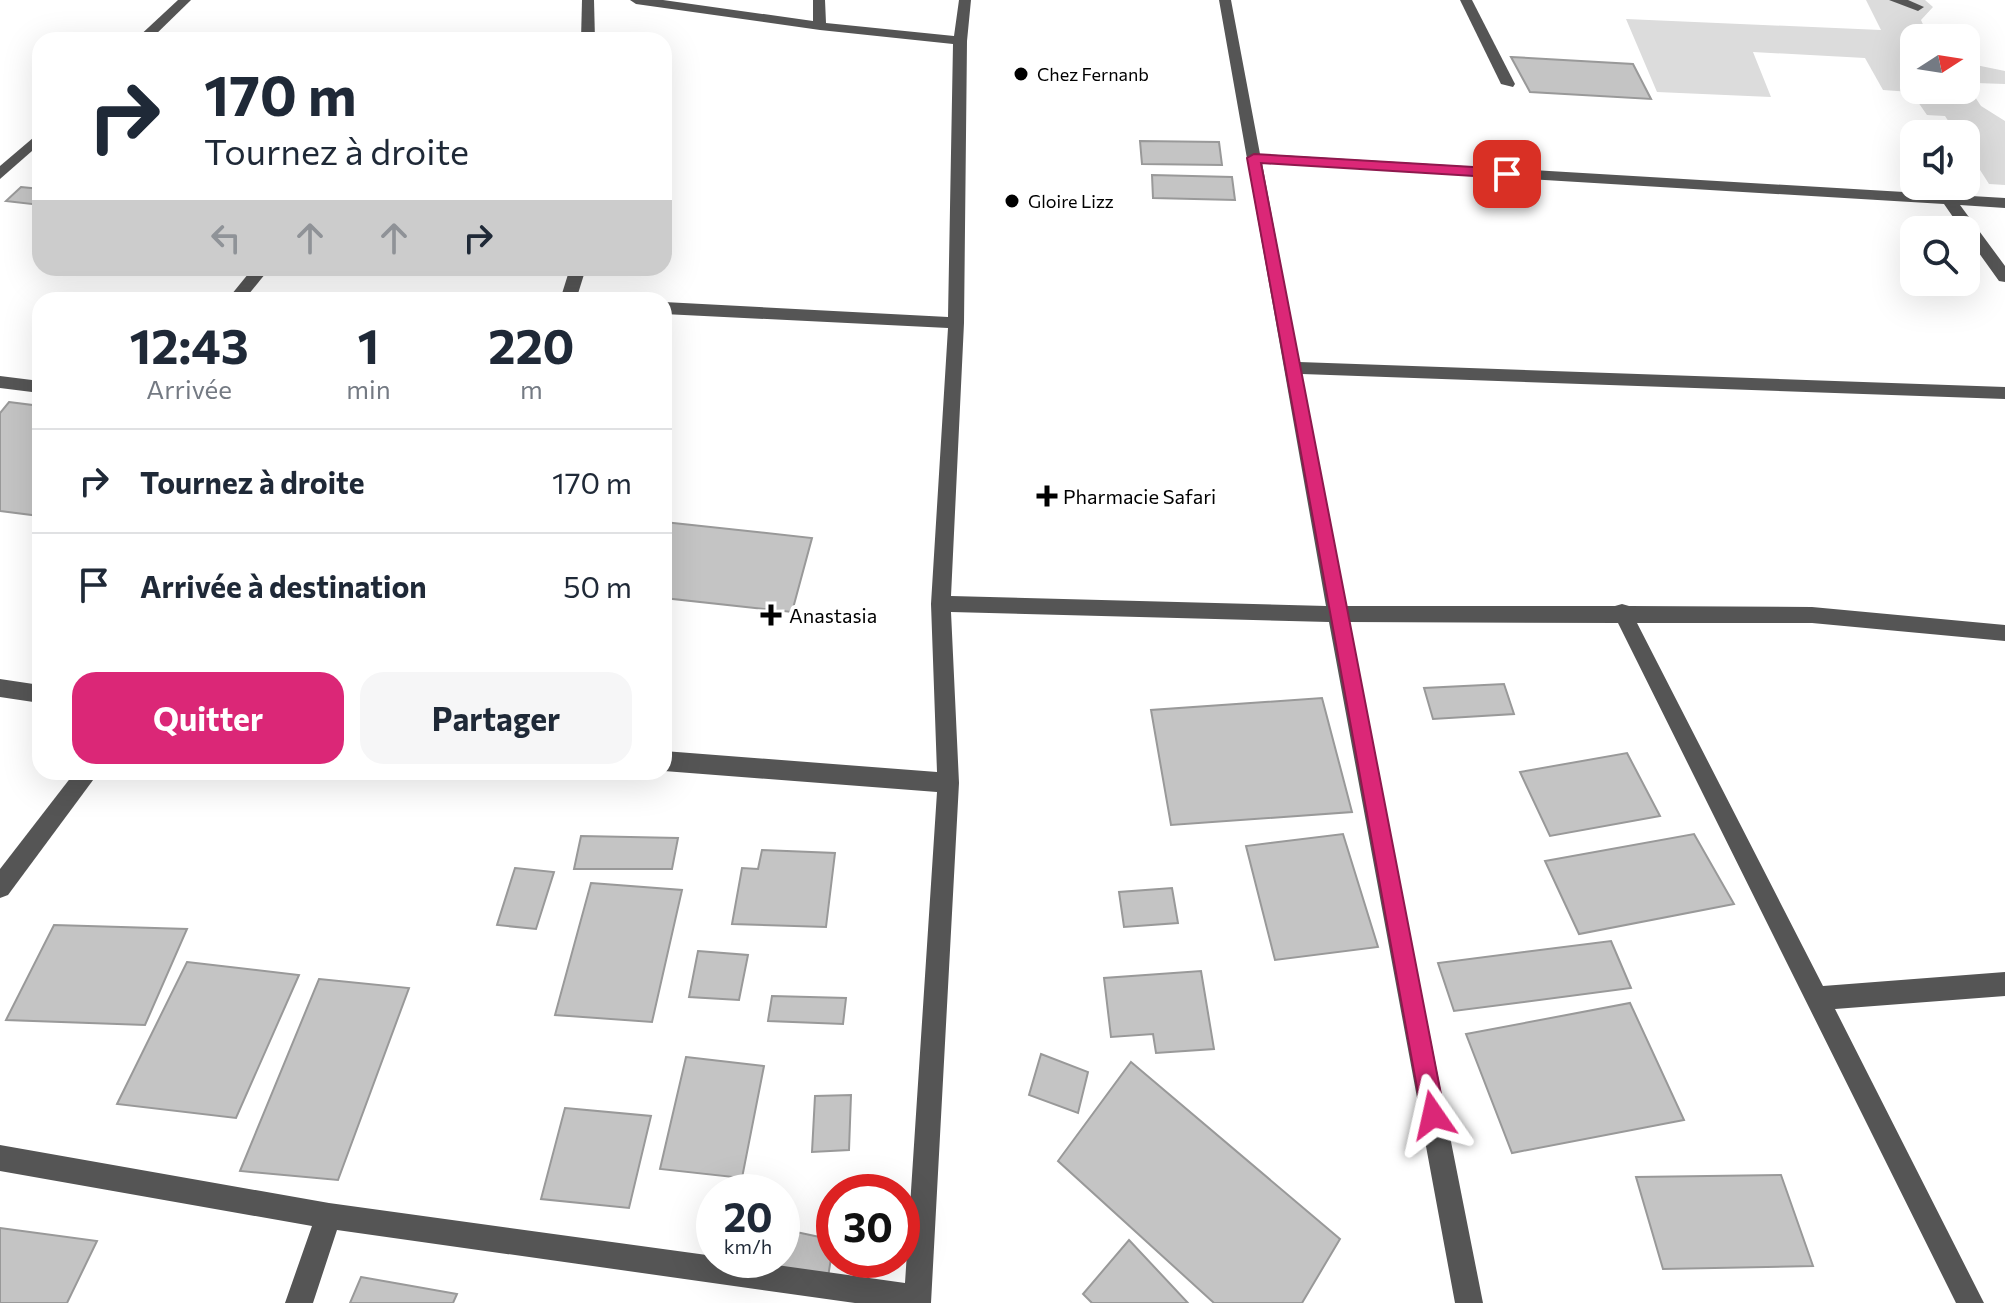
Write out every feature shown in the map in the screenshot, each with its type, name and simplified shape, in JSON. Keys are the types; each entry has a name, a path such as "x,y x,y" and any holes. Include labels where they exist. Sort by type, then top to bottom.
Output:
{"street":[{"path":"151,32 185,0"},
{"path":"588,0 588,32"},
{"path":"636,0 820,26 960,41"},
{"path":"819,0 820,26"},
{"path":"0,1158 329,1216 917,1300 948,783 941,604 956,323 960,41 965,0"},
{"path":"1225,0 1337,614 1469,1303"},
{"path":"1466,0 1508,84"},
{"path":"1895,0 1918,7"},
{"path":"0,174 32,144"},
{"path":"1254,158 2005,203"},
{"path":"1949,201 2005,277"},
{"path":"242,292 255,276"},
{"path":"672,308 956,323"},
{"path":"1292,368 2005,393"},
{"path":"0,382 32,386"},
{"path":"941,604 1337,614 1622,612 1812,615 2005,633"},
{"path":"1622,612 1970,1303"},
{"path":"0,688 32,693"},
{"path":"672,762 948,783"},
{"path":"0,887 82,780"},
{"path":"1816,999 2005,984"},
{"path":"299,1303 329,1216"}],"shaded area":[{"path":"1866,0 1925,0 1933,7 1921,20 1923,24 1900,24 1900,91 1883,90 1865,58 1753,52 1771,97 1657,92 1626,19 1881,30"},
{"path":"1980,66 2005,71 2005,84 1980,83"},
{"path":"1919,104 1980,104 2005,121 2005,185 1989,184 1980,170 1980,120 1948,120 1945,116 1927,115"}],"building":[{"path":"1511,57 1633,64 1651,99 1530,92"},
{"path":"1140,141 1219,142 1222,165 1142,164"},
{"path":"1152,175 1232,177 1235,200 1153,198"},
{"path":"21,187 32,188 32,204 6,201"},
{"path":"9,402 32,405 32,515 0,511 0,413"},
{"path":"672,523 812,538 792,612 672,599"},
{"path":"1504,684 1514,714 1433,719 1424,688"},
{"path":"1322,698 1352,812 1171,825 1151,710"},
{"path":"1627,753 1660,816 1550,836 1520,772"},
{"path":"1343,834 1378,947 1275,960 1246,846"},
{"path":"1694,834 1734,904 1579,934 1545,861"},
{"path":"581,836 678,838 672,869 574,869"},
{"path":"762,850 835,853 826,927 732,924 742,868 758,869"},
{"path":"515,868 554,872 536,929 497,925"},
{"path":"591,883 682,890 652,1022 555,1015"},
{"path":"1172,888 1178,923 1124,927 1119,892"},
{"path":"54,925 187,929 145,1025 6,1020"},
{"path":"1611,941 1631,988 1454,1011 1438,963"},
{"path":"698,951 748,955 739,1000 689,997"},
{"path":"187,962 299,975 236,1118 117,1104"},
{"path":"1201,971 1214,1049 1156,1053 1153,1034 1111,1037 1104,978"},
{"path":"319,979 409,988 338,1180 240,1171"},
{"path":"772,996 846,998 843,1024 768,1021"},
{"path":"1630,1003 1684,1120 1512,1153 1466,1034"},
{"path":"1041,1054 1088,1072 1078,1113 1029,1095"},
{"path":"686,1057 764,1066 743,1174 660,1169"},
{"path":"1131,1062 1340,1239 1302,1303 1214,1303 1058,1161"},
{"path":"851,1095 849,1150 812,1152 815,1096"},
{"path":"565,1108 651,1116 629,1208 541,1199"},
{"path":"1781,1175 1813,1266 1663,1269 1636,1177"},
{"path":"0,1228 97,1241 67,1303 0,1303"},
{"path":"800,1233 816,1236 816,1274 800,1271"},
{"path":"1129,1240 1188,1303 1092,1303 1083,1294"},
{"path":"361,1277 457,1294 453,1303 350,1303"}],"place":[{"name":"Chez Fernanb","path":"1021,74"},
{"name":"Gloire Lizz","path":"1012,201"},
{"name":"Pharmacie Safari","path":"1047,496"},
{"name":"Anastasia","path":"771,615"}],"route":[{"path":"1433,1115 1254,158 1507,174"}]}
